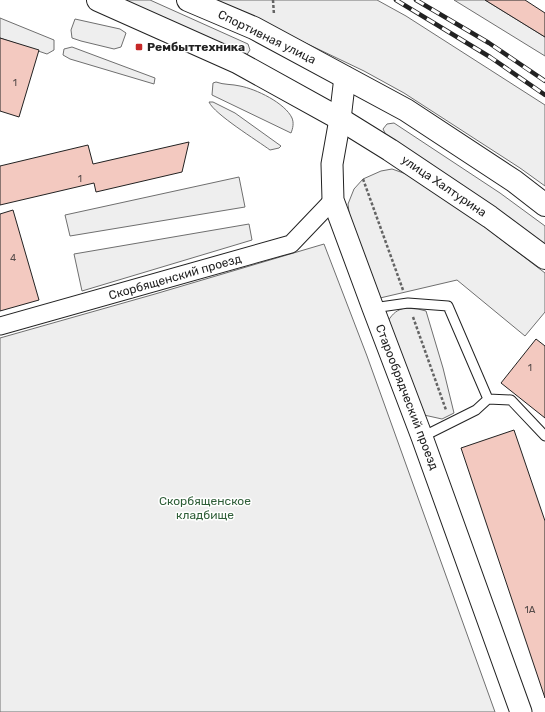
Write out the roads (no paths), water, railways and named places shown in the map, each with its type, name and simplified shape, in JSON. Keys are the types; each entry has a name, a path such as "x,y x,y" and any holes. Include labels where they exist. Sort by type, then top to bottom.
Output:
{"main road":[{"path":"98,0 237,62 340,119"},
{"name":"Спортивная улица","path":"188,0 254,28 345,77"},
{"path":"345,77 406,110 514,181 545,205"},
{"name":"улица Халтурина","path":"340,119 390,150 490,217 545,258"}],"street":[{"name":"Старообрядческий проезд","path":"345,77 340,119 332,164 334,200 422,437 521,712"},
{"name":"Скорбященский проезд","path":"0,326 291,244 334,200"}],"lane":[{"path":"373,308 408,303 448,306 488,399"},
{"path":"422,437 476,410 488,399 511,400 545,436"}],"railway":[{"path":"396,0 490,57 545,95"},
{"path":"416,0 489,43 545,81"}],"place":[{"name":"Рембыттехника","path":"139,47"}],"park label":[{"name":"Скорбященское кладбище","path":"205,508"}]}
